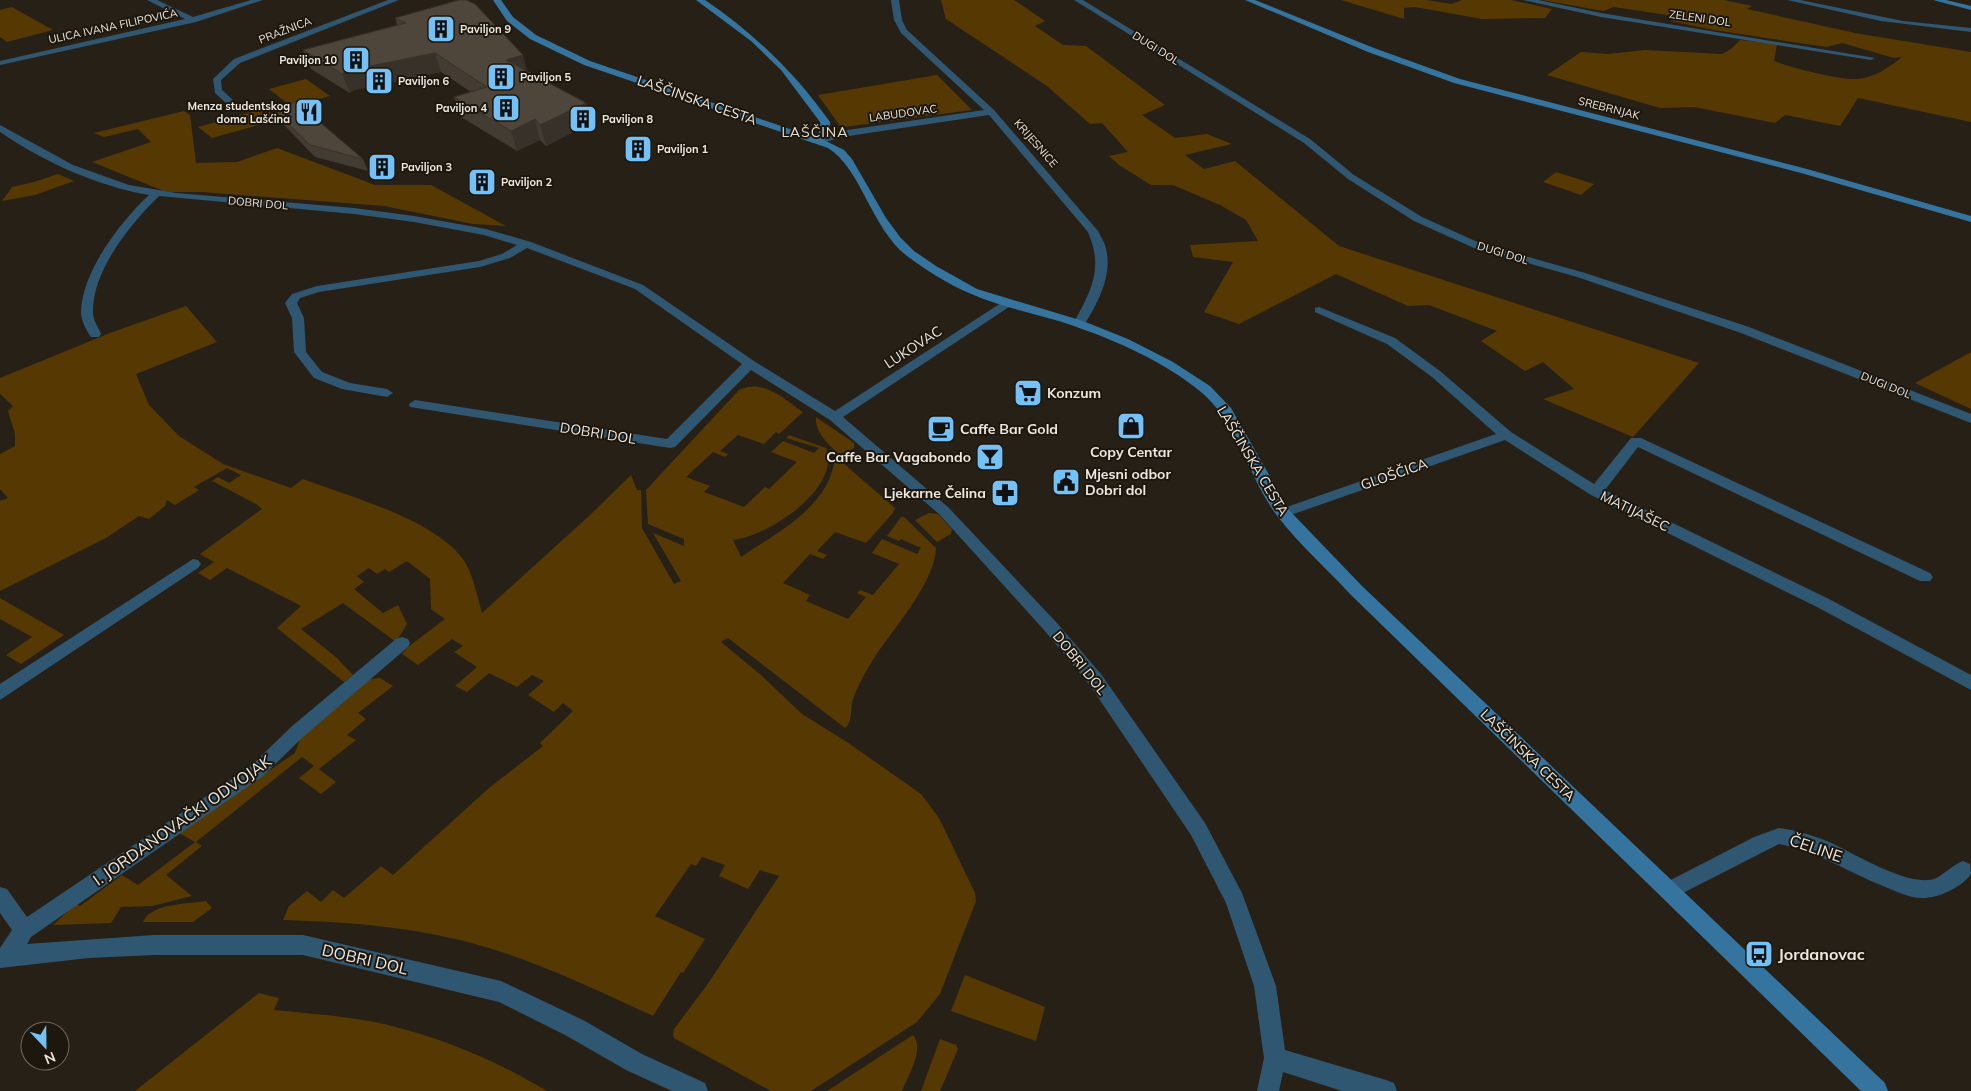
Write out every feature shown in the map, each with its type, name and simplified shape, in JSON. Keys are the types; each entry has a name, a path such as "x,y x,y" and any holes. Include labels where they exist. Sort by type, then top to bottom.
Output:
{"main road":[{"name":"LAŠČINSKA CESTA","path":"497,0 510,19 533,37 588,63 819,140 843,154 881,219 896,239 910,253 954,281 1008,303 1079,324 1135,347 1169,365 1205,389 1224,408 1282,513 1356,590 1877,1091"},
{"path":"700,0 753,38 785,68 824,122 825,130 819,140"},
{"name":"SREBRNJAK","path":"1249,0 1371,50 1458,81 1804,171 1971,219"},
{"path":"1937,0 1971,8"}],"street":[{"path":"151,0 192,20"},
{"name":"ULICA IVANA FILIPOVIĆA","path":"0,63 192,20 259,0"},
{"name":"PRAŽNICA","path":"230,102 220,96 216,87 216,79 237,61 395,0"},
{"name":"KRIJESNICE","path":"895,0 898,20 904,31 991,112 1017,140 1093,231 1101,249 1102,267 1096,293 1079,324"},
{"name":"DUGI DOL","path":"1078,0 1307,142 1352,177 1418,219 1478,246 1580,275 1745,330 1971,419"},
{"name":"ZELENI DOL","path":"1527,0 1582,12 1871,58"},
{"path":"1791,0 1884,20 1971,30"},
{"name":"LABUDOVAC","path":"819,140 846,133 991,112"},
{"name":"DOBRI DOL","path":"0,128 18,140 70,167 127,188 156,194 363,212 486,232 527,244 639,287 750,364 835,417 921,489 977,544 1095,679 1198,829 1235,900 1265,986 1275,1058 1268,1091"},
{"path":"95,334 86,314 89,294 100,266 142,206 156,194"},
{"path":"387,393 347,386 318,375 300,352 298,318 291,303 296,296 317,289 451,270 480,264 506,256 527,244"},
{"name":"LUKOVAC","path":"835,417 1008,303"},
{"name":"MATIJAŠEC","path":"1319,310 1391,341 1436,374 1506,435 1596,492 1823,603 1971,683"},
{"name":"DOBRI DOL","path":"415,404 670,444 750,364"},
{"name":"GLOŠČICA","path":"1282,513 1506,435"},
{"path":"1596,492 1636,441 1925,577"},
{"path":"0,693 193,564"},
{"name":"I. JORDANOVAČKI ODVOJAK","path":"4,957 24,930 257,771 280,751 297,732 402,643"},
{"name":"ČELINE","path":"1670,890 1777,835 1800,839 1824,847 1893,882 1915,889 1933,889 1963,870"},
{"path":"0,896 24,930"},
{"name":"DOBRI DOL","path":"4,957 89,948 154,945 303,945 501,992 575,1028 634,1062 697,1091"},
{"path":"1275,1058 1339,1079 1386,1091"}],"shaded area":[{"path":"941,0 1014,0 1045,21 1035,26 1063,45 1086,46 1165,105 1142,115 1175,138 1207,134 1232,144 1185,155 1204,169 1235,161 1339,246 1699,363 1633,437 1543,399 1574,389 1543,362 1525,371 1481,341 1497,331 1429,305 1408,306 1336,274 1239,324 1204,312 1233,262 1193,257 1190,245 1258,241 1246,220 1220,205 1173,185 1151,185 1119,165 1109,156 1128,152 1102,123 1090,124 1047,86 946,19"},
{"path":"1341,0 1426,0 1452,4 1462,0 1511,0 1552,9 1545,18 1482,19 1415,7 1404,8 1404,19"},
{"path":"1542,0 1724,0 1752,6 1747,9 1855,33 1971,52 1971,122 1858,98 1840,126 1785,115 1775,123 1694,107 1660,108 1547,75 1581,52 1608,54 1645,50 1722,54 1731,49 1740,40 1777,44 1774,61 1839,78 1857,79 1876,74 1902,57 1894,58 1842,43 1826,47 1714,30 1671,21 1674,16 1614,7 1603,11"},
{"path":"12,7 53,30 7,42 0,37 0,10"},
{"path":"937,75 972,110 844,127 840,126 818,95"},
{"path":"306,79 330,96 292,107 269,89"},
{"path":"276,105 291,116 212,138 198,127"},
{"path":"184,111 190,115 196,163 237,162 277,148 375,185 431,185 506,226 473,224 384,206 201,192 166,192 92,162 151,142 138,129 104,137 94,133"},
{"path":"1556,172 1594,184 1581,195 1543,182"},
{"path":"58,174 74,181 35,195 2,201 12,187"},
{"path":"186,306 217,342 136,374 149,405 179,436 223,464 291,488 303,479 389,510 432,532 463,559 472,578 482,613 589,516 631,475 637,490 641,490 642,528 674,584 681,581 653,533 684,546 684,539 648,524 646,490 739,390 748,387 765,388 781,396 803,412 779,434 776,432 764,444 738,435 720,451 728,454 725,457 713,452 686,477 710,486 704,492 744,507 765,487 769,489 797,462 771,452 783,441 814,453 819,448 786,438 789,435 826,448 828,463 823,479 813,494 782,520 747,537 733,540 741,557 786,527 813,503 824,489 831,474 835,456 895,508 893,513 866,543 835,532 817,551 827,555 823,559 810,554 783,583 810,595 806,601 848,619 866,597 857,593 860,590 873,595 899,564 872,553 882,539 917,554 921,548 901,539 899,541 887,536 901,517 904,517 936,548 934,562 921,591 874,658 860,683 853,699 848,725 845,728 728,638 721,642 761,675 802,714 847,742 921,794 939,818 975,893 976,901 940,994 917,1022 811,1091 771,1091 674,1038 674,1029 707,985 779,876 760,870 748,889 719,876 725,865 702,857 696,866 691,864 655,916 705,939 653,1016 547,969 482,946 408,930 333,922 283,920 289,906 307,891 321,902 333,890 344,898 381,866 393,875 489,788 543,746 540,743 573,711 563,703 554,712 528,695 544,681 532,675 517,687 489,673 467,692 455,686 477,667 454,652 463,646 452,639 418,665 402,654 408,647 445,619 431,609 430,579 407,561 389,572 385,569 377,574 369,568 357,576 364,582 354,589 383,613 398,605 407,624 396,642 343,603 301,629 337,658 353,675 344,682 277,628 301,606 227,568 210,580 198,573 214,562 200,554 262,509 212,481 218,477 229,483 241,475 227,468 194,487 199,490 175,505 167,500 165,506 149,519 139,516 106,538 0,591 0,501 8,498 0,489 0,454 15,446 15,434 8,411 13,406 0,394 0,378 110,333"},
{"path":"1971,352 1971,409 1915,383"},
{"path":"816,417 854,443 854,448 840,455 827,443 820,433"},
{"path":"929,513 938,514 952,529 951,534 937,542 915,520"},
{"path":"0,598 64,635 21,664 6,655 32,637 0,619"},
{"path":"380,678 393,686 358,713 366,719 347,735 356,740 319,769 336,782 321,794 299,778 314,766 302,757 196,842 202,846 166,875 192,896 152,906 121,907 111,923 53,925 76,904 80,906 122,875 138,885 195,842 179,833 295,753 300,739 370,679"},
{"path":"206,901 212,908 193,922 143,922 147,916 162,908"},
{"path":"965,975 1045,1007 1036,1041 951,1011"},
{"path":"259,993 279,998 274,1010 360,1019 430,1037 490,1061 547,1091 135,1091"},
{"path":"913,1035 916,1041 916,1055 902,1091 827,1091"},
{"path":"940,1039 956,1045 958,1049 940,1091 921,1091"}],"building":[{"path":"459,0 466,0 475,4 523,55 506,60 586,103 540,125 535,119 511,131 454,97 487,87 435,53 346,71 342,74 303,50 406,23 395,18"},
{"path":"295,101 363,159 310,145 278,114"}],"place":[{"name":"Paviljon 9","path":"441,29"},
{"name":"Paviljon 10","path":"356,60"},
{"name":"Paviljon 5","path":"501,77"},
{"name":"Paviljon 6","path":"379,81"},
{"name":"Paviljon 4","path":"506,108"},
{"name":"Menza studentskog doma Lašćina","path":"309,112"},
{"name":"Paviljon 8","path":"583,119"},
{"name":"Paviljon 1","path":"638,149"},
{"name":"Paviljon 3","path":"382,167"},
{"name":"Paviljon 2","path":"482,182"},
{"name":"Konzum","path":"1028,393"},
{"name":"Copy Centar","path":"1131,426"},
{"name":"Caffe Bar Gold","path":"941,429"},
{"name":"Caffe Bar Vagabondo","path":"990,457"},
{"name":"Mjesni odbor Dobri dol","path":"1066,482"},
{"name":"Ljekarne Čelina","path":"1005,493"},
{"name":"Jordanovac","path":"1759,954"}],"district":[{"name":"LAŠČINA","path":"815,132"}]}
